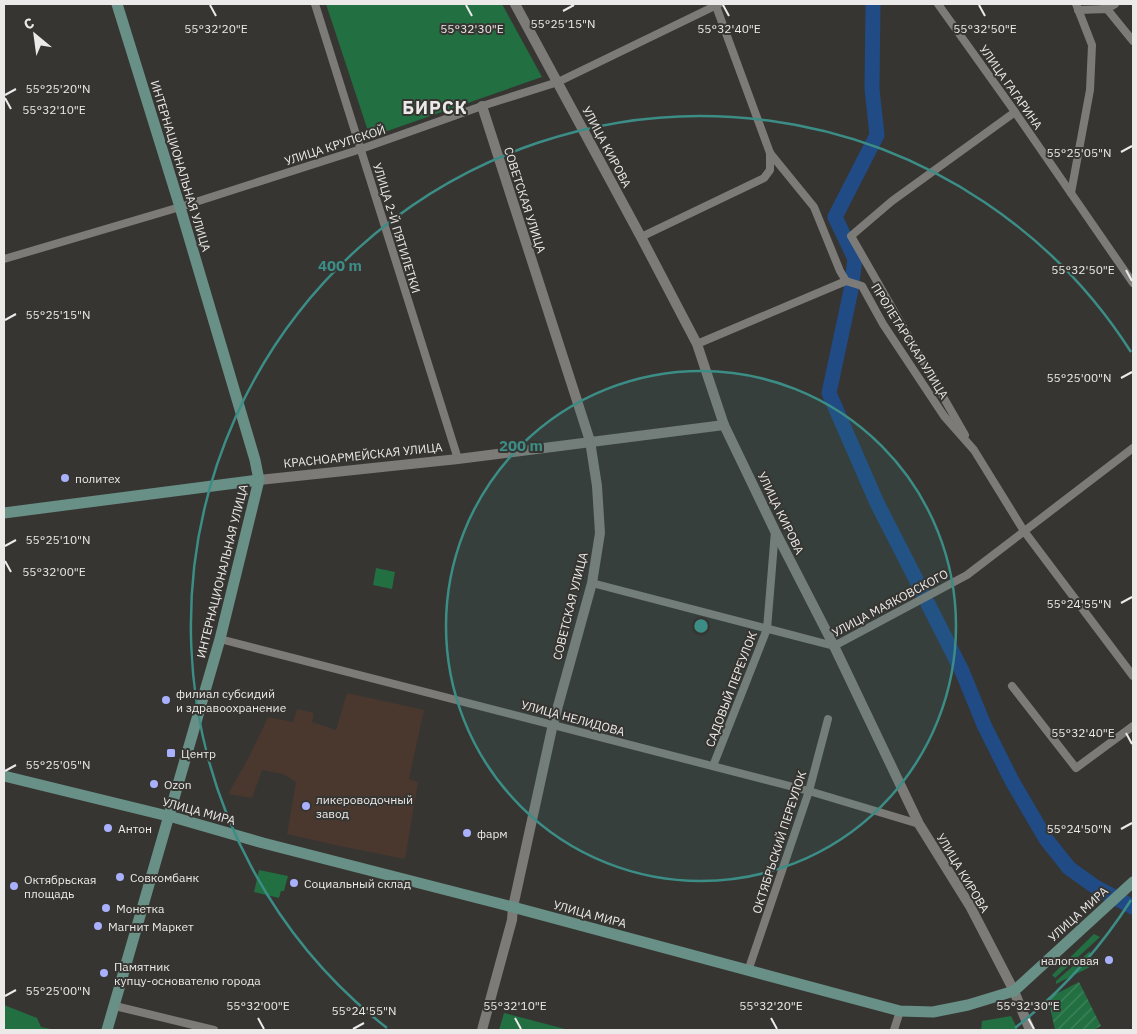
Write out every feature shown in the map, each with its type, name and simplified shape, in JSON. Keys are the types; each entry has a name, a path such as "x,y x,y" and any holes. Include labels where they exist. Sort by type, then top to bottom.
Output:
{"main road":[{"name":"ИНТЕРНАЦИОНАЛЬНАЯ УЛИЦА","path":"107,1030 220,639 259,480 255,460 180,207 117,4"},
{"name":"КРАСНОАРМЕЙСКАЯ УЛИЦА","path":"4,513 259,480"},
{"name":"УЛИЦА МИРА","path":"4,776 168,816 263,843 513,907 900,1011 934,1012 968,1005 1014,991 1133,882"}],"street":[{"name":"УЛИЦА 2-Й ПЯТИЛЕТКИ","path":"315,4 458,458"},
{"name":"УЛИЦА КИРОВА","path":"515,4 697,344 724,425 775,531 834,646 919,824 970,906 1014,991 1030,1030"},
{"name":"УЛИЦА ГАГАРИНА","path":"938,4 1016,112 1070,194 1133,283"},
{"path":"1070,194 1090,90 1092,45 1077,7 1115,4"},
{"name":"УЛИЦА КРУПСКОЙ","path":"4,259 180,207 558,82 717,5"},
{"path":"697,344 847,282 840,272 814,207 770,153 717,5"},
{"path":"1106,6 1133,41"},
{"name":"СОВЕТСКАЯ УЛИЦА","path":"482,106 590,441 597,486 600,533 592,583 553,724 513,907 512,920 482,1030"},
{"name":"ПРОЛЕТАРСКАЯ УЛИЦА","path":"1016,112 892,201 851,236 974,450 1024,531 1133,676"},
{"path":"641,238 764,178 770,170 770,153"},
{"name":"ПРОЛЕТАРСКАЯ УЛИЦА","path":"847,282 862,286 883,324 944,416 974,450"},
{"name":"КРАСНОАРМЕЙСКАЯ УЛИЦА","path":"259,480 458,458 724,425"},
{"name":"УЛИЦА МАЯКОВСКОГО","path":"592,583 834,646 967,575 1133,448"},
{"name":"САДОВЫЙ ПЕРЕУЛОК","path":"713,766 766,629 775,531"},
{"name":"УЛИЦА НЕЛИДОВА","path":"220,639 809,791 919,824"},
{"path":"1012,686 1076,768 1133,726"},
{"name":"ОКТЯБРЬСКИЙ ПЕРЕУЛОК","path":"748,970 809,791 828,719"},
{"path":"115,1006 214,1030"},
{"path":"894,1030 900,1011"}],"shaded area":[{"path":"347,693 424,710 409,779 418,782 405,859 287,834 296,782 283,774 262,770 252,798 228,794 249,757 268,717 293,722 297,709 314,713 312,722 336,730"}],"green space":[{"path":"326,4 502,4 542,77 370,137"},
{"path":"376,568 395,572 392,589 373,585"},
{"path":"259,870 288,876 284,891 281,891 279,898 254,892"},
{"path":"1094,934 1100,937 1055,978 1052,975"},
{"path":"1090,951 1090,967 1056,984 1056,981"},
{"path":"1079,982 1101,1026 1093,1030 1055,1030 1048,998"},
{"path":"4,1005 37,1018 41,1027 56,1030 4,1030"},
{"path":"504,1013 569,1030 499,1030"},
{"path":"1011,1016 1018,1030 981,1030 982,1021"}],"waterway":[{"path":"873,4 872,89 877,135 835,217 855,259 851,290 829,393 877,503 922,591"},
{"path":"928,604 962,671 984,725 1012,781 1046,839 1069,868 1097,888 1133,907"}],"place":[{"name":"политех","path":"65,478"},
{"name":"филиал субсидий и здравоохранение","path":"166,700"},
{"name":"Центр","path":"171,753"},
{"name":"Ozon","path":"154,784"},
{"name":"ликероводочный завод","path":"306,806"},
{"name":"Антон","path":"108,828"},
{"name":"фарм","path":"467,833"},
{"name":"Совкомбанк","path":"120,877"},
{"name":"Социальный склад","path":"294,883"},
{"name":"Октябрьская площадь","path":"14,886"},
{"name":"Монетка","path":"106,908"},
{"name":"Магнит Маркет","path":"98,926"},
{"name":"налоговая","path":"1109,960"},
{"name":"Памятник купцу-основателю города","path":"104,973"}],"district":[{"name":"БИРСК","path":"435,107"}]}
